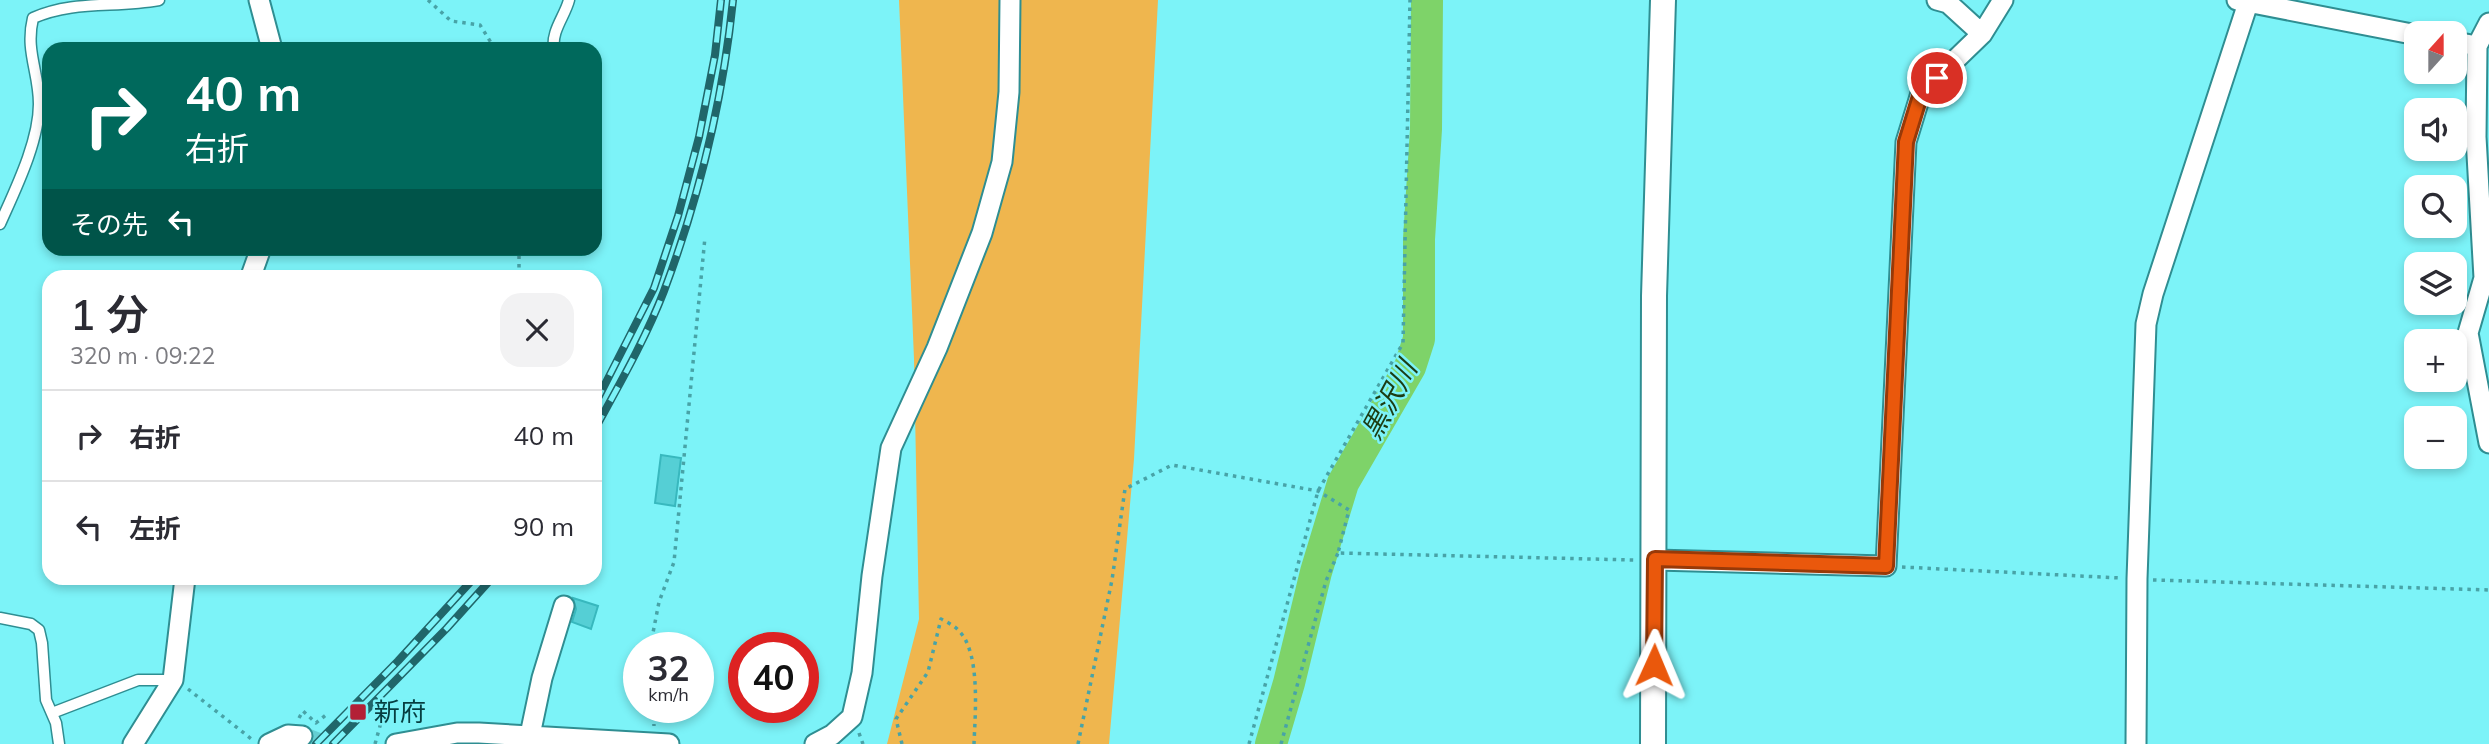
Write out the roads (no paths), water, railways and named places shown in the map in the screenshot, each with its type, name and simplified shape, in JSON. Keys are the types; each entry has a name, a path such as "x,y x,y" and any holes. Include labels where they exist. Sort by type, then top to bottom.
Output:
{"street":[{"path":"259,0 270,42"},
{"path":"815,744 832,735 852,717 862,673 872,576 891,448 937,348 982,233 1002,162 1009,92 1010,0"},
{"path":"1653,744 1654,296 1663,0"},
{"path":"1937,0 1948,3 1982,34"},
{"path":"1655,559 1886,566 1906,142 1921,93 1982,34 2003,0"},
{"path":"2136,744 2137,579 2146,324 2242,1 2404,32"},
{"path":"2489,23 2477,46 2476,137 2485,209 2484,278 2468,333 2489,443"},
{"path":"2468,44 2477,46"},
{"path":"133,744 173,680 184,585"},
{"path":"530,736 542,678 564,606"},
{"path":"396,744 457,733 478,738 530,736 669,744"},
{"path":"269,744 288,735 302,736"}],"lane":[{"path":"0,224 37,123 39,105 29,36 33,18 49,7 72,1 159,0"},
{"path":"553,42 569,0"},
{"path":"0,618 31,624 38,630 42,643 46,700 59,744"},
{"path":"52,713 138,680 173,680"}],"waterway":[{"name":"黒沢川","path":"1271,744 1316,572 1343,483 1410,367 1419,339 1419,239 1426,129 1427,0"}],"tunnel":[{"path":"302,736 323,744"}],"railway":[{"path":"602,390 654,288 678,216 699,137 715,55 721,0"},
{"path":"602,416 657,309 677,256 708,148 723,74 733,0"},
{"path":"316,744 468,585"},
{"path":"333,744 486,585"}],"place":[{"name":"新府","path":"358,712"}]}
